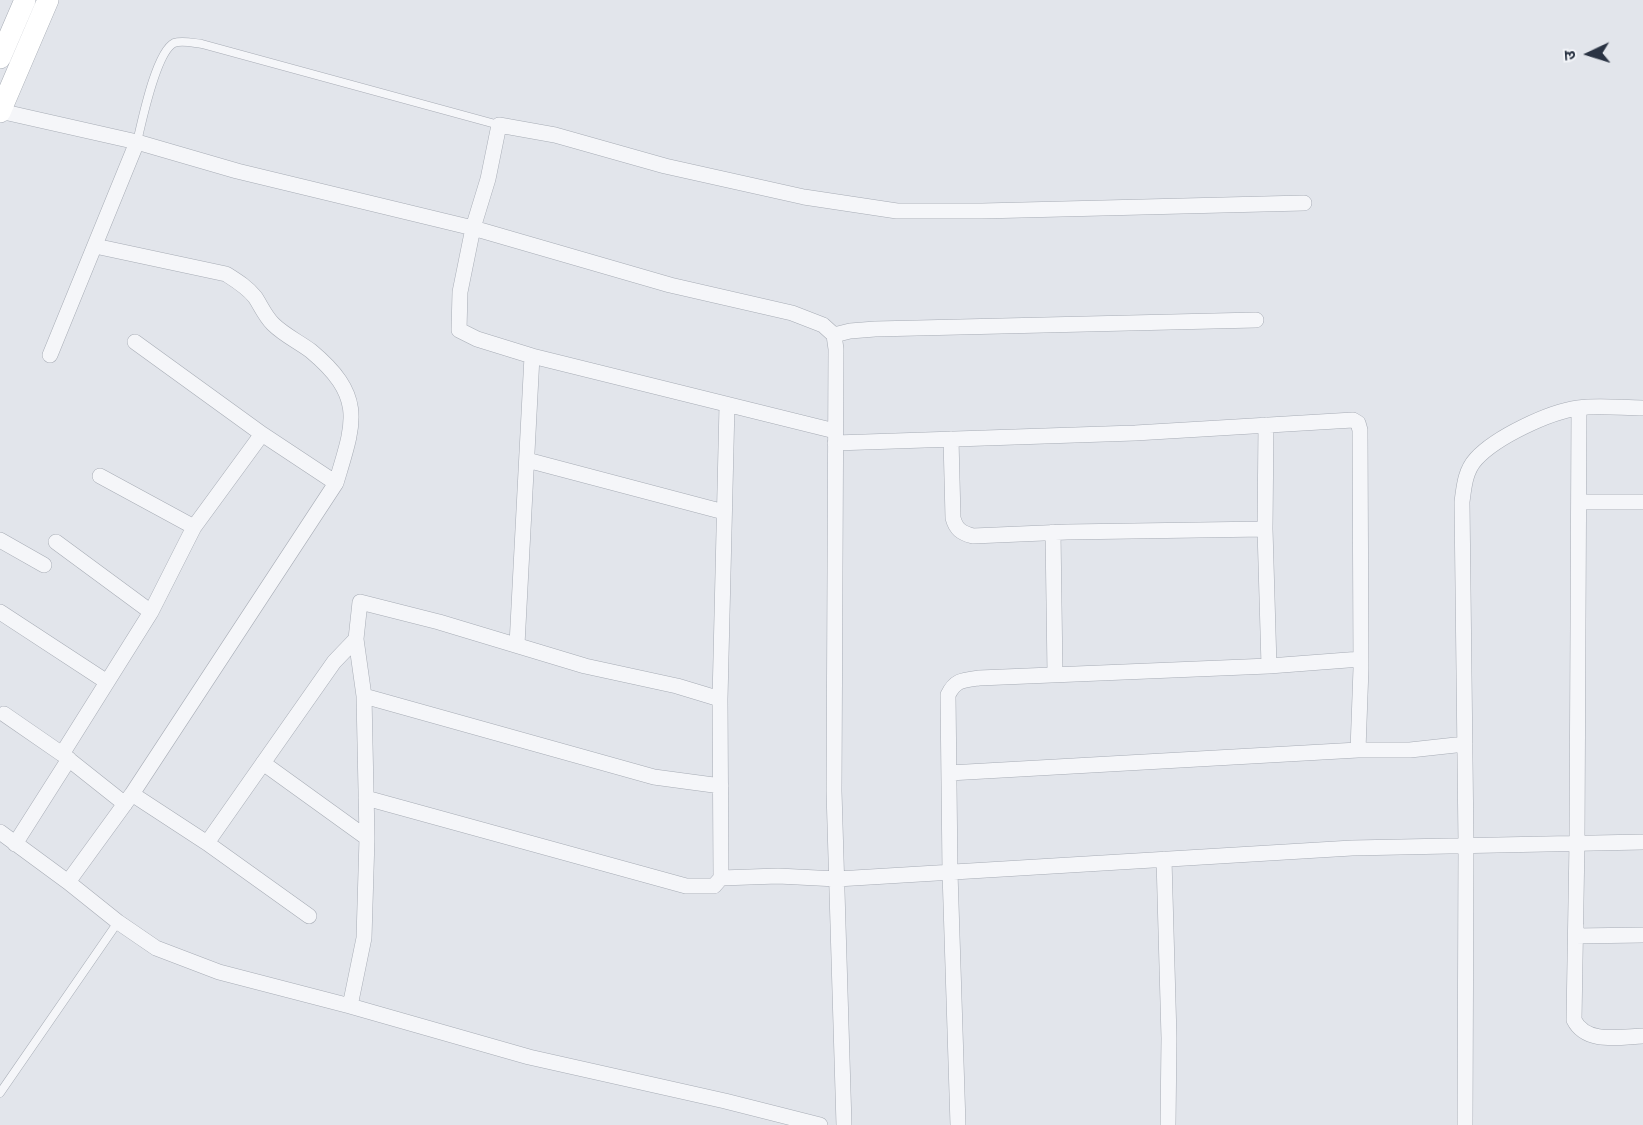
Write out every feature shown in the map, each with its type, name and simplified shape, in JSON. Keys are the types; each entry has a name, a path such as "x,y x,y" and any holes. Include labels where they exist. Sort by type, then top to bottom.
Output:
{"main road":[{"path":"0,58 25,0"},
{"path":"0,112 48,0"}],"street":[{"path":"0,112 136,142 237,171 473,228 670,285 792,313 823,325 834,335 836,349 834,791 844,1125"},
{"path":"1304,203 897,211 804,197 665,166 545,133 499,125 488,179 473,228 460,292 459,330 477,339 532,356 727,405 835,437 951,439 1135,433 1353,420 1358,423 1360,430 1361,659 1358,750"},
{"path":"50,355 136,142"},
{"path":"68,882 128,799 336,483 349,441 352,417 347,394 340,380 311,352 274,325 243,285 226,274 95,246"},
{"path":"834,335 875,329 1256,320"},
{"path":"135,342 262,434 336,483"},
{"path":"517,645 532,356"},
{"path":"366,798 686,886 714,886 721,878 720,699 727,405"},
{"path":"1579,408 1576,936 1643,936"},
{"path":"1465,1125 1466,844 1462,502 1464,480 1475,459 1496,443 1536,420 1579,408 1643,408"},
{"path":"1266,424 1265,529 1269,666"},
{"path":"15,844 107,682 151,612 194,527 262,434"},
{"path":"951,439 953,518 963,534 973,536 1053,532 1265,529"},
{"path":"527,459 724,512"},
{"path":"100,476 194,527"},
{"path":"1580,502 1643,502"},
{"path":"1053,532 1055,674"},
{"path":"0,540 44,565"},
{"path":"56,542 151,612"},
{"path":"350,1006 364,938 367,838 364,696 356,639 360,602 439,622 585,666 677,686 720,699"},
{"path":"0,612 107,682"},
{"path":"207,843 334,662 356,639"},
{"path":"958,1125 949,773 948,695 952,685 963,680 979,678 1269,666 1361,659"},
{"path":"364,696 654,777 721,786"},
{"path":"4,714 128,799 207,843 309,916"},
{"path":"949,773 1358,750 1410,750 1465,744"},
{"path":"263,763 367,838"},
{"path":"0,832 118,922 156,948 219,972 350,1006 529,1057 820,1125"},
{"path":"1577,842 1574,1020 1579,1029 1588,1035 1643,1036"},
{"path":"721,878 778,876 837,879 1352,848 1643,842"},
{"path":"1164,859 1169,1038 1168,1125"}],"lane":[{"path":"136,142 160,61 167,49 176,43 186,42 258,59 499,125"},
{"path":"0,1093 118,922"}]}
